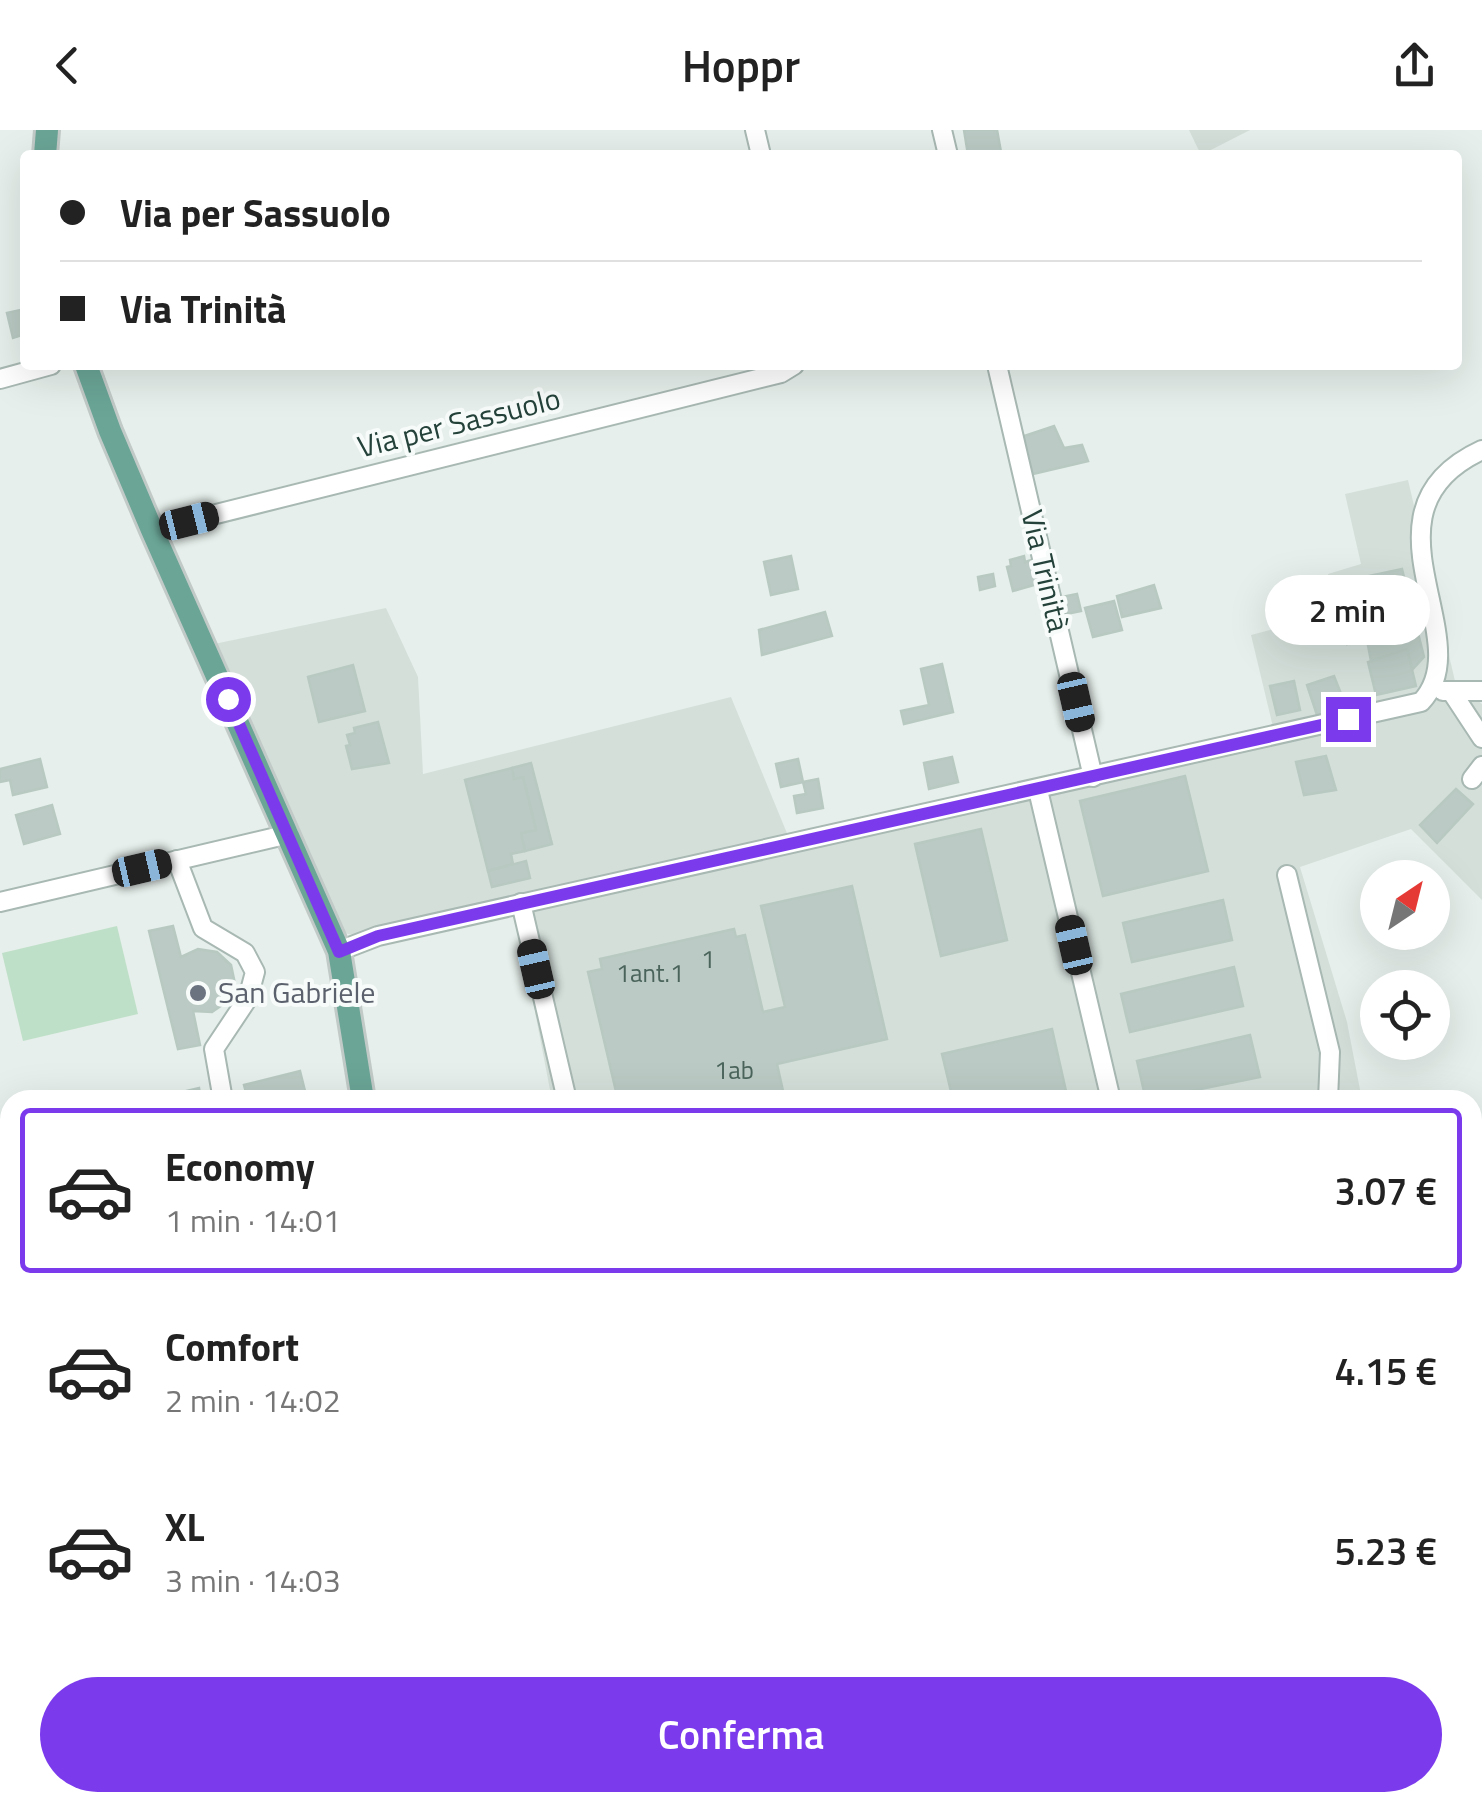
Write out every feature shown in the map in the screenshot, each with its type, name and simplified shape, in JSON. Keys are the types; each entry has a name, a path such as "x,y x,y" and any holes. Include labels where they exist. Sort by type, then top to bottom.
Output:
{"main road":[{"path":"88,370 152,530 339,952 358,1090"}],"street":[{"path":"0,380 34,370"},
{"name":"Via per Sassuolo","path":"152,530 784,370"},
{"name":"Via Trinità","path":"998,370 1094,778"},
{"path":"1444,691 1455,657 1454,636 1428,520 1430,500 1444,475 1462,459 1482,450"},
{"path":"1444,691 1482,738"},
{"path":"339,952 378,936 1094,778 1421,702 1444,691 1482,691"},
{"path":"1038,790 1109,1090"},
{"path":"0,902 289,834"},
{"path":"177,860 203,928 245,953 255,972 248,998 214,1049 221,1090"},
{"path":"1288,875 1330,1052 1328,1090"},
{"path":"521,903 566,1090"}],"shaded area":[{"path":"1189,130 1250,130 1211,150 1199,150"},
{"path":"1408,480 1455,681 1482,704 1482,900 1450,868 1450,860 1442,860 1411,829 1300,867 1347,1022 1360,1090 550,1090 513,898 353,935 344,933 291,816 195,648 386,608 418,677 423,774 731,697 791,843 1273,727 1251,635 1335,613 1328,574 1361,564 1345,494"}],"green space":[{"path":"117,926 138,1014 23,1041 2,953"}],"building":[{"path":"964,130 997,130 1001,150 967,150"},
{"path":"20,310 20,336 13,338 7,313"},
{"path":"1054,426 1064,448 1082,445 1088,461 1033,474 1021,437"},
{"path":"791,556 798,589 771,595 764,562"},
{"path":"1024,556 1025,562 1031,560 1038,584 1013,591 1007,567 1011,566 1010,560"},
{"path":"1402,569 1424,657 1412,670 1407,649 1371,661 1367,640 1347,644 1332,584"},
{"path":"993,574 995,586 980,590 978,577"},
{"path":"1154,585 1161,608 1122,617 1117,596"},
{"path":"1077,594 1081,611 1056,616 1052,599"},
{"path":"1114,601 1122,630 1093,637 1085,608"},
{"path":"825,612 832,636 762,655 759,630"},
{"path":"1407,649 1416,686 1376,695 1368,662"},
{"path":"942,664 953,712 904,724 901,711 929,705 921,669"},
{"path":"353,665 365,711 319,722 308,677"},
{"path":"1334,676 1347,709 1317,715 1307,685"},
{"path":"1294,681 1300,710 1277,715 1270,686"},
{"path":"378,722 389,763 352,769 347,735 355,733 354,728"},
{"path":"1326,756 1336,790 1304,795 1296,762"},
{"path":"952,757 958,782 929,789 924,763"},
{"path":"40,759 47,787 13,795 10,780 0,782 0,769"},
{"path":"798,759 803,782 781,787 776,764"},
{"path":"531,763 552,844 525,851 521,833 536,830 523,777 514,779 512,768"},
{"path":"512,768 514,779 523,777 536,830 521,833 525,851 511,854 513,864 488,871 465,780"},
{"path":"1185,776 1208,871 1103,896 1080,801"},
{"path":"818,779 823,808 797,813 794,796 806,794 803,782"},
{"path":"1456,789 1473,804 1437,843 1420,825"},
{"path":"52,805 60,834 24,844 16,815"},
{"path":"981,829 1007,940 941,956 915,844"},
{"path":"526,861 530,878 492,887 488,871"},
{"path":"852,886 887,1039 777,1064 783,1090 616,1090 588,972 602,969 600,959 734,929 736,937 745,935 763,1012 785,1007 761,906"},
{"path":"1223,900 1232,940 1132,962 1123,923"},
{"name":"San Gabriele","path":"173,926 181,957 198,949 217,952 231,965 235,984 228,1001 212,1012 193,1011 200,1045 178,1049 149,931"},
{"path":"1234,967 1243,1006 1130,1032 1121,994"},
{"path":"1052,1029 1066,1090 951,1090 942,1054"},
{"path":"1250,1035 1260,1077 1196,1090 1144,1090 1137,1061"},
{"path":"300,1071 305,1090 245,1090 244,1085"}],"place":[{"name":"San Gabriele","path":"198,993"}],"route":[{"path":"228,699 339,952 378,936 1348,719"}]}
